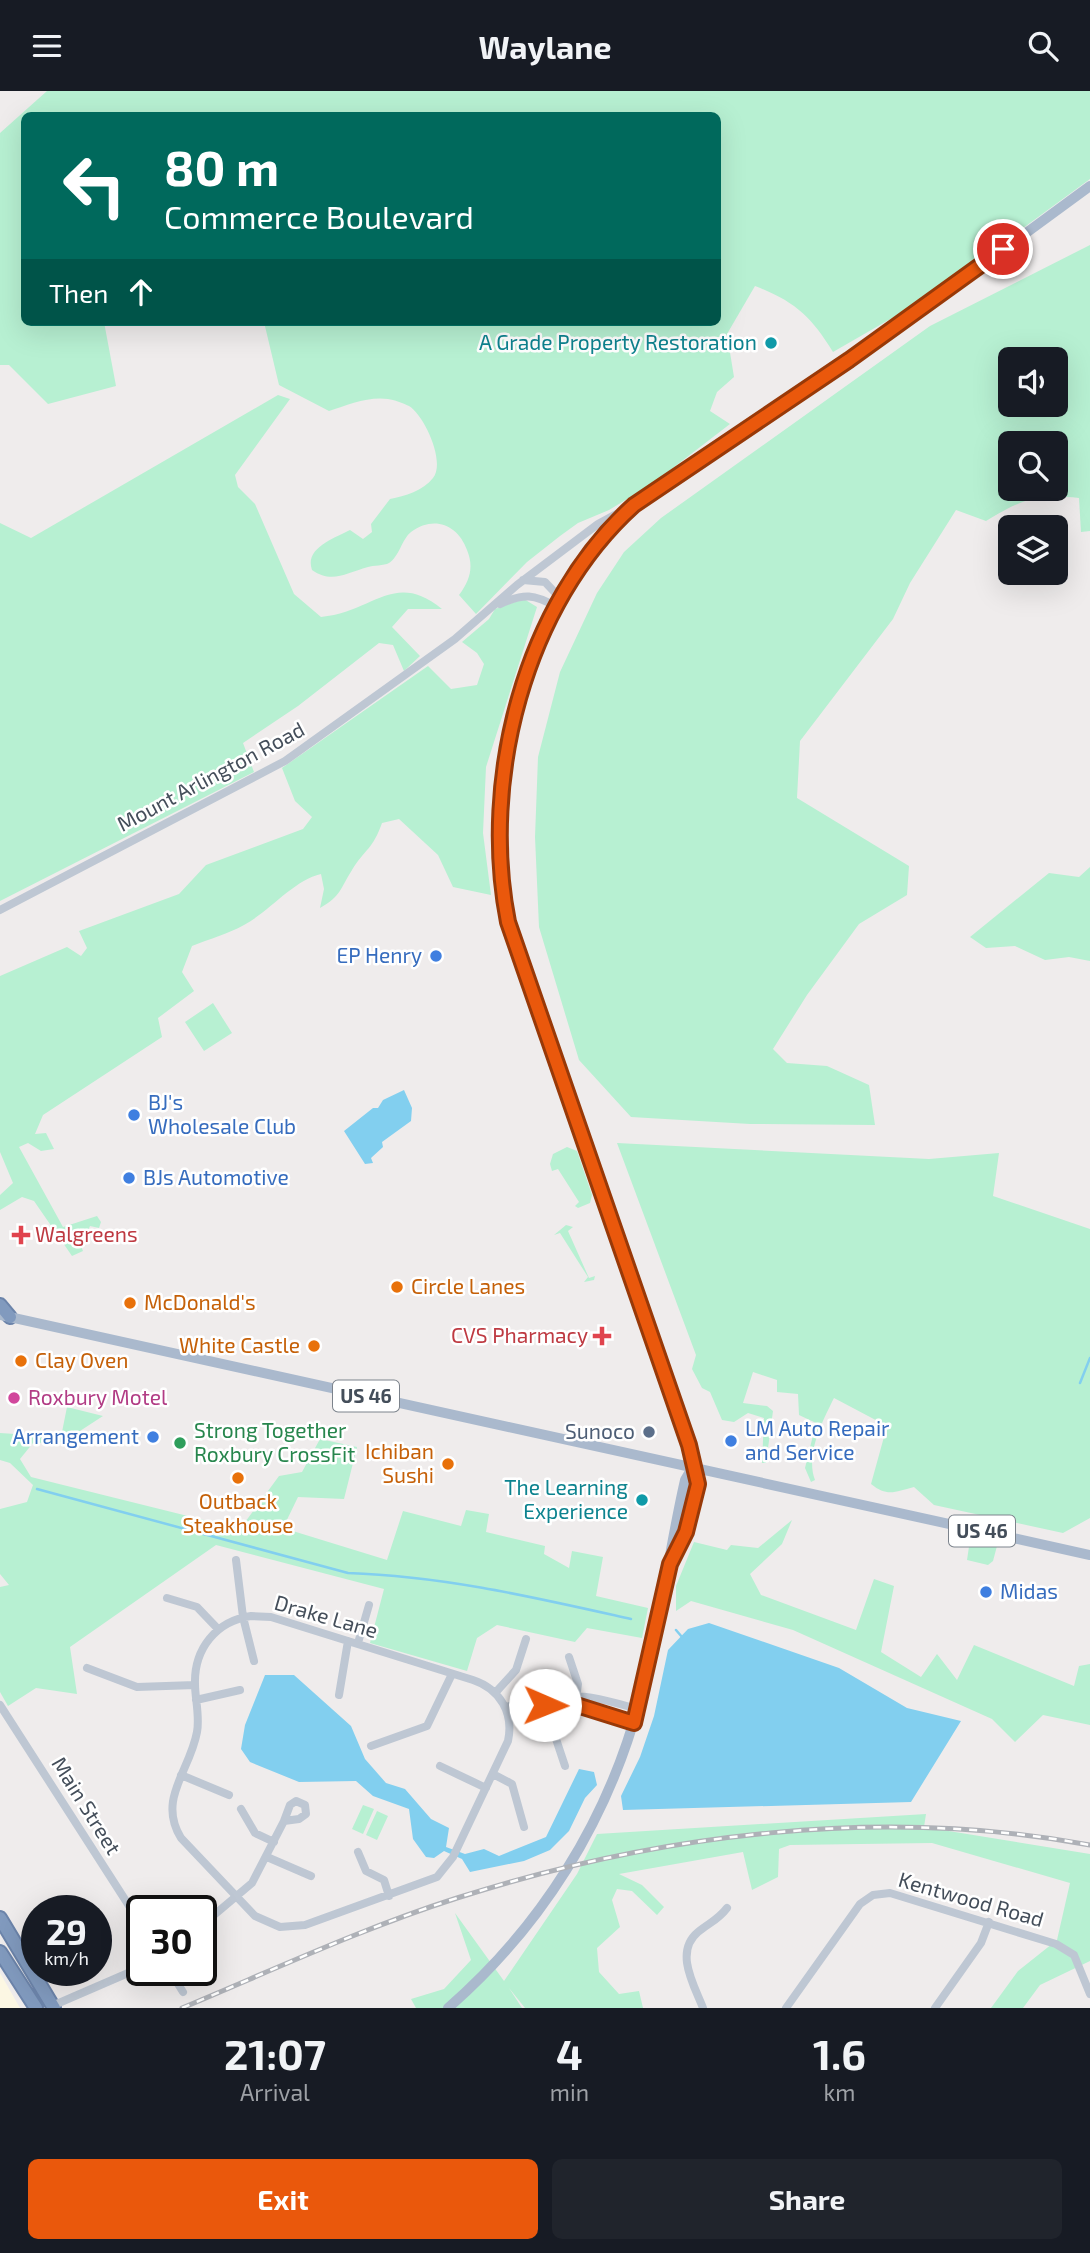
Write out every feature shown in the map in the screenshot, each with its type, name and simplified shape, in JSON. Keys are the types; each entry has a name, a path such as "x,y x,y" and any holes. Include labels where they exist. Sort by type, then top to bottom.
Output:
{"highway":[{"name":"US 46","path":"0,1305 5,1316"},
{"path":"0,1918 53,2007"},
{"path":"0,1929 18,1949"},
{"path":"0,1952 36,2008"}],"main road":[{"path":"448,2008 499,1959 533,1919 572,1862 605,1799 634,1723 670,1564 678,1552 698,1484 692,1468 689,1445 514,944 502,894 498,825 505,758 524,684 559,603 602,536 634,505 939,297 1090,186"},
{"name":"US 46","path":"5,1316 1090,1555"}],"street":[{"name":"Mount Arlington Road","path":"0,910 285,761 455,639 523,580 598,524 634,505"},
{"path":"523,580 545,582 559,603"},
{"name":"Mount Arlington Road","path":"494,606 526,594 559,603"},
{"path":"236,1560 243,1617 254,1661"},
{"path":"167,1598 197,1607 218,1629 201,1651 195,1685 197,1731 171,1806 176,1830 263,1921 289,1928 389,1896 437,1877 455,1853 508,1741 507,1712 496,1692 516,1670 526,1639"},
{"path":"358,1643 369,1605"},
{"name":"Drake Lane","path":"218,1629 243,1617 271,1618 487,1685 496,1692"},
{"path":"339,1695 348,1641"},
{"path":"569,1657 578,1684 575,1699"},
{"path":"87,1668 136,1687 195,1685"},
{"path":"371,1746 426,1727 452,1674"},
{"path":"196,1700 240,1690"},
{"path":"507,1712 544,1701 575,1699 637,1709"},
{"path":"575,1699 634,1723"},
{"path":"544,1701 565,1766"},
{"name":"Main Street","path":"0,1705 126,1901"},
{"path":"440,1766 486,1788"},
{"path":"493,1774 512,1784 524,1827"},
{"path":"181,1775 229,1795"},
{"path":"241,1809 255,1833 274,1842"},
{"path":"217,1913 252,1883 284,1821"},
{"path":"358,1852 366,1871 384,1879 389,1896"},
{"path":"267,1857 311,1876"},
{"name":"Kentwood Road","path":"786,2008 855,1911 873,1895 890,1893 1064,1948 1074,1955 1090,1994"},
{"path":"703,2008 686,1962 687,1951 696,1934 716,1923 727,1908"},
{"path":"935,2008 981,1943 989,1923"},
{"path":"53,2007 126,1974"},
{"path":"179,1986 183,1992"}],"shaded area":[{"path":"0,1973 20,2008 0,2008"}],"green space":[{"path":"47,91 1090,91 1090,179 932,295 833,352 800,311 781,298 755,286 727,334 734,377 717,392 710,411 730,424 652,484 609,510 578,523 560,536 527,562 476,614 459,595 470,573 467,550 458,534 444,525 428,524 411,532 395,557 387,564 333,577 312,570 312,556 322,545 350,530 363,539 372,532 371,524 390,499 413,492 429,483 436,471 437,461 427,429 409,406 388,399 373,399 329,411 279,385 265,326 721,326 721,112 24,112"},
{"path":"21,114 21,326 105,326 116,386 48,404 9,365 0,365 0,133"},
{"path":"1090,245 1090,531 1081,532 1079,498 1068,498 1068,431 998,431 998,501 1026,501 986,521 956,510 910,583 893,619 800,741 797,798 909,866 907,895 859,924 807,995 773,1049 787,1063 827,1066 869,1085 875,1125 750,1124 631,1117 579,1060 539,927 535,837 538,757 560,672 597,593 624,552 661,518 930,326"},
{"path":"278,395 290,399 235,475 238,487 255,504 294,594 321,617 339,614 397,593 410,593 425,598 442,609 408,609 392,627 420,656 404,671 393,645 379,643 298,706 243,743 254,772 0,901 0,523 31,538"},
{"path":"524,599 537,607 486,767 483,833 491,895 453,887 438,855 399,819 382,823 339,892 327,904 320,908 324,889 321,874 301,883 244,925 192,946 182,972 194,991 158,1018 162,1037 43,1115 35,1134 46,1133 54,1149 41,1151 28,1143 19,1147 63,1227 97,1216 101,1222 99,1228 90,1226 87,1233 76,1235 83,1251 72,1256 34,1201 22,1197 0,1210 0,1195 13,1183 0,1152 0,976 67,947 81,956 87,948 79,931 179,894 206,865 303,829 312,817 295,801 282,768 428,666 451,689 477,685 484,664 477,653 462,642 489,619 495,609"},
{"path":"1090,867 1090,961 1069,957 1045,960 1015,946 986,948 970,937 1049,873 1079,877"},
{"path":"213,1003 232,1033 204,1051 185,1022"},
{"path":"617,1143 929,1159 999,1153 993,1196 1090,1229 1090,1518 1063,1533 934,1505 914,1487 891,1492 882,1491 871,1484 887,1426 834,1398 817,1438 812,1460 815,1480 811,1482 805,1468 816,1423 799,1415 798,1394 777,1392 777,1380 753,1372 743,1403 767,1406 773,1411 766,1463 762,1463 764,1418 748,1413 734,1422 722,1420 710,1392 702,1388 692,1369 696,1355"},
{"path":"567,1147 577,1151 592,1195 590,1203 578,1208 575,1206 579,1202 558,1169 552,1171 550,1164 553,1154"},
{"path":"566,1225 573,1227 568,1231 589,1278 595,1276 594,1280 584,1282 588,1277 560,1233 554,1235"},
{"path":"67,1407 103,1416 63,1442 33,1443 20,1459 31,1477 240,1529 279,1476 302,1472 320,1439 357,1447 344,1499 298,1497 283,1528 387,1560 403,1511 461,1526 466,1510 489,1514 486,1532 545,1546 544,1554 569,1568 572,1551 603,1557 596,1596 648,1608 642,1638 587,1628 575,1642 497,1625 477,1638 467,1671 370,1643 384,1589 216,1545 70,1647 77,1694 36,1688 8,1706 0,1692 0,1587 9,1585 0,1574 0,1509 27,1502 33,1485 10,1463 0,1460 0,1433 61,1437"},
{"path":"792,1520 782,1544 750,1574 761,1595 856,1630 874,1579 894,1586 881,1652 921,1677 937,1654 957,1680 974,1645 1074,1686 1079,1666 1090,1664 1090,1725 1043,1715 1015,1742 992,1719 793,1630 691,1601 676,1611 676,1586 694,1542 727,1550 731,1545 758,1548"},
{"path":"970,1540 997,1546 993,1561 988,1565 967,1560"},
{"path":"363,1805 374,1809 363,1834 352,1829"},
{"path":"377,1811 388,1816 377,1840 366,1835"},
{"path":"926,1814 924,1827 1090,1854 1090,1961 1040,1985 1023,2008 991,2008 1018,1971 1057,1940 1070,1883 932,1843 790,1845 779,1849 778,1877 752,1890 743,1852 619,1874 642,1885 664,1907 657,1915 632,1891 617,1889 612,1900 620,1927 597,1948 599,1972 619,1994 639,1991 643,2008 525,2008 509,1988 522,2008 416,2008 411,1999 444,1989 471,1960 455,1913 504,1981 577,1874 597,1834"}],"water":[{"path":"404,1090 412,1108 411,1121 382,1142 383,1147 371,1158 373,1163 365,1164 344,1131 373,1108 378,1108 383,1100"},
{"path":"709,1623 839,1668 907,1708 961,1721 911,1802 623,1810 621,1796 640,1757 654,1716 668,1650 688,1629"},
{"path":"265,1675 294,1675 351,1726 365,1759 386,1783 405,1789 431,1819 449,1828 446,1847 465,1854 484,1849 499,1856 546,1837 579,1769 594,1772 597,1785 585,1798 569,1831 550,1850 524,1861 470,1872 462,1859 444,1851 434,1858 426,1857 413,1839 409,1809 373,1796 356,1781 299,1782 250,1762 241,1749 245,1725"}],"waterway":[{"path":"1080,1383 1090,1358"},
{"path":"37,1489 348,1573 455,1583 631,1619"},
{"path":"676,1630 682,1637"}],"railway":[{"path":"182,2008 422,1910 533,1876 611,1857 690,1843 771,1833 851,1828 931,1828 1011,1833 1090,1845"}],"place":[{"name":"A Grade Property Restoration","path":"771,343"},
{"name":"EP Henry","path":"436,956"},
{"name":"BJ's Wholesale Club","path":"134,1115"},
{"name":"BJs Automotive","path":"129,1178"},
{"name":"Walgreens","path":"21,1235"},
{"name":"Circle Lanes","path":"397,1287"},
{"name":"McDonald's","path":"130,1303"},
{"name":"CVS Pharmacy","path":"602,1336"},
{"name":"White Castle","path":"314,1346"},
{"name":"Clay Oven","path":"21,1361"},
{"name":"Roxbury Motel","path":"14,1398"},
{"name":"Sunoco","path":"649,1432"},
{"name":"Arrangement","path":"153,1437"},
{"name":"LM Auto Repair and Service","path":"731,1441"},
{"name":"Strong Together Roxbury CrossFit","path":"180,1443"},
{"name":"Ichiban Sushi","path":"448,1464"},
{"name":"Outback Steakhouse","path":"238,1478"},
{"name":"The Learning Experience","path":"642,1500"},
{"name":"Midas","path":"986,1592"}],"route":[{"path":"545,1705 567,1702 634,1723 670,1564 686,1532 698,1484 692,1468 689,1445 632,1276 623,1258 508,922 502,894 498,825 505,758 515,715 534,657 557,607 577,570 615,522 634,505 849,360 1003,249"}]}
